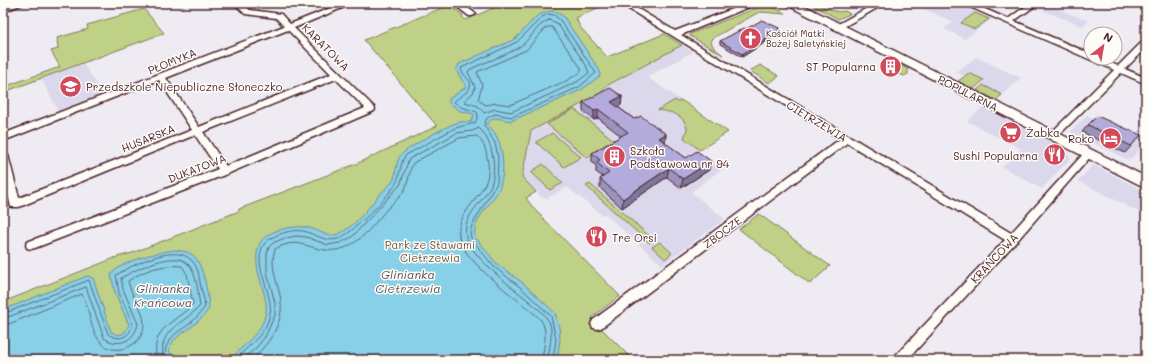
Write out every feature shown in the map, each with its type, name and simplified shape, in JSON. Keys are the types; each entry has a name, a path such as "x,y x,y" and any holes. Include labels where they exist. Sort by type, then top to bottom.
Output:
{"street":[{"path":"3,10 20,3"},
{"name":"KARATOWA","path":"238,3 248,12 278,16 371,109"},
{"name":"PŁOMYKA","path":"3,138 350,3"},
{"path":"456,3 472,14"},
{"name":"CIETRZEWIA","path":"623,3 1012,239"},
{"path":"675,34 755,3"},
{"name":"POPULARNA","path":"791,3 1146,183"},
{"path":"837,27 882,3"},
{"path":"965,3 1083,54"},
{"path":"1008,22 1035,3"},
{"path":"1053,136 1119,69 1146,44"},
{"path":"1112,66 1146,81"},
{"name":"HUSARSKA","path":"3,155 16,204 337,75"},
{"path":"161,77 224,171"},
{"name":"DUKATOWA","path":"31,245 224,171 371,109"},
{"name":"ZBOCZE","path":"597,324 846,139"},
{"name":"KRAŃCOWA","path":"899,360 1012,239 1088,154"}],"shaded area":[{"path":"911,3 957,3 993,18 965,39 944,29 953,22"},
{"path":"1046,3 1089,21 1082,26 1039,9"},
{"path":"679,43 693,52 647,77 728,132 698,151 722,169 691,192 725,219 662,265 605,214 602,215 567,187 548,198 542,198 522,178 531,131 604,93 602,91 606,86"},
{"path":"976,57 1021,78 1002,95 956,72"},
{"name":"Przedszkole Niepubliczne Słoneczko","path":"83,63 103,94 58,111 41,78"},
{"path":"983,107 1062,147 1071,158 1042,189 1002,167 1021,149 967,121"},
{"path":"1087,115 1145,142 1132,158 1128,160 1070,132"},
{"path":"1093,165 1146,192 1146,216 1078,181"}],"green space":[{"name":"Park ze Stawami Cietrzewia","path":"505,3 608,3 576,18 580,27 607,57 664,34 682,45 606,86 602,91 604,92 531,131 522,177 536,192 526,198 535,210 620,296 592,317 633,360 3,360 3,302 117,257 132,253 239,211 239,209 356,164 437,126 364,40 449,5 463,15 462,17 466,20"},
{"path":"809,3 819,4 832,10 840,12 845,11 850,14 838,19"},
{"path":"767,4 786,14 759,12 713,38 711,42 714,48 723,55 690,36 690,34"},
{"path":"144,9 164,33 4,92 3,87 60,67 51,51 58,49 57,38 88,29 87,25"},
{"path":"975,13 989,19 975,29 961,23"},
{"path":"890,59 894,62 888,66 893,69 898,64 908,69 908,74 904,76 880,66"},
{"path":"760,65 779,76 769,83 750,71"},
{"path":"969,73 984,80 974,89 958,81"},
{"path":"983,85 1002,95 996,100 977,90"},
{"path":"675,100 678,102 681,100 728,132 700,150 684,138 687,129 680,117 672,113 658,110"},
{"path":"574,109 615,141 587,158 547,124"},
{"path":"552,133 581,157 564,167 536,142"},
{"path":"543,164 563,183 550,190 531,172"},
{"path":"590,184 654,240 649,243 586,186"},
{"path":"759,214 830,266 810,284 739,229"},
{"path":"660,242 672,253 665,259 652,247"}],"water":[{"name":"Glinianka Cietrzewia","path":"550,11 557,12 564,17 600,71 600,76 581,90 511,121 495,118 487,124 494,132 499,142 503,168 500,188 479,219 476,225 475,237 496,263 523,283 555,313 559,327 560,339 557,360 231,360 252,338 261,327 264,320 266,312 265,296 257,261 257,252 263,239 274,232 286,228 304,227 330,235 335,235 347,229 361,217 393,181 399,158 404,152 410,147 451,125 460,122 471,122 474,115 473,114 460,111 449,103 449,99 466,87 456,70 459,64 515,39 538,15"},
{"name":"Glinianka Krańcowa","path":"175,250 184,251 193,255 197,259 205,280 209,309 171,345 169,350 174,360 3,360 3,310 87,276 93,278 111,332 118,335 124,333 129,325 115,292 111,275 122,265 131,261 150,255"}],"building":[{"name":"Kościół Matki Bożej Saletyńskiej","path":"762,20 781,30 742,54 720,41 744,28 746,29"},
{"name":"Szkoła Podstawowa nr 94","path":"610,88 622,96 611,102 634,119 641,116 666,134 659,138 686,158 697,151 711,161 683,179 669,168 623,199 600,179 609,173 596,162 600,160 592,153 628,132 598,109 594,111 583,102"},
{"path":"1097,116 1141,135 1131,146 1088,125"}],"place":[{"name":"Kościół Matki Bożej Saletyńskiej","path":"750,38"},
{"name":"ST Popularna","path":"891,66"},
{"name":"Przedszkole Niepubliczne Słoneczko","path":"71,86"},
{"name":"Żabka","path":"1011,132"},
{"name":"Roko","path":"1110,138"},
{"name":"Sushi Popularna","path":"1054,155"},
{"name":"Szkoła Podstawowa nr 94","path":"615,156"},
{"name":"Tre Orsi","path":"596,237"}]}
